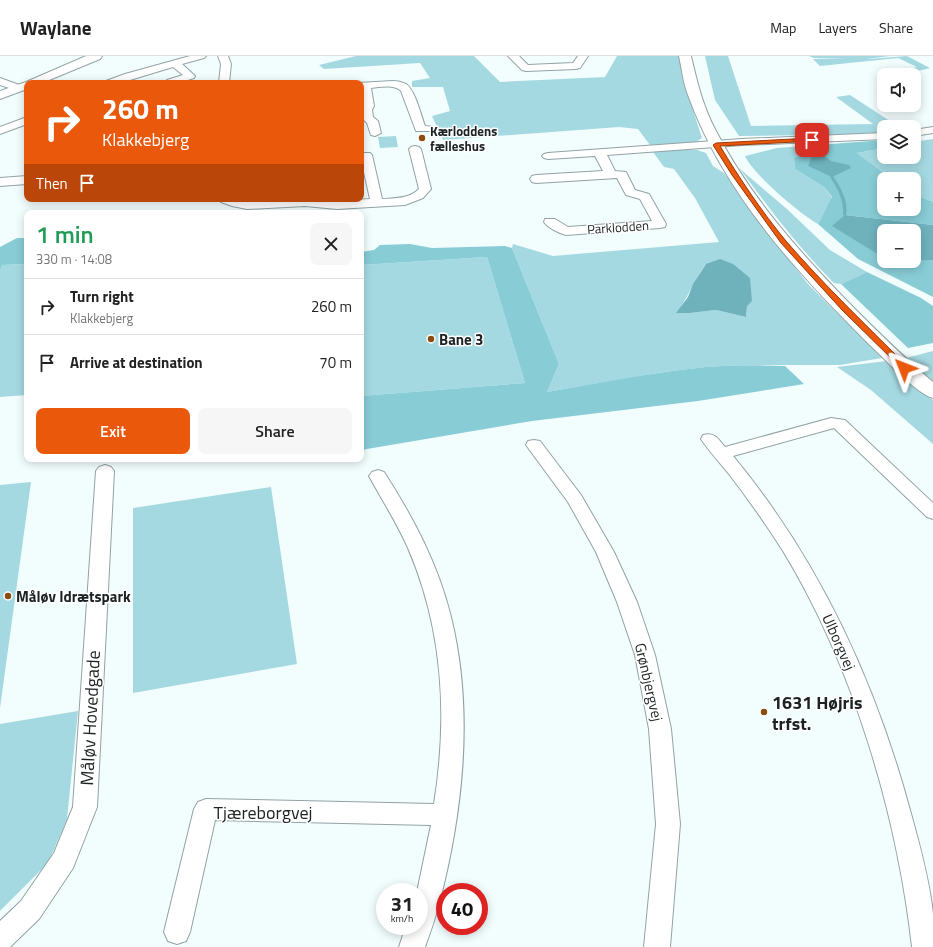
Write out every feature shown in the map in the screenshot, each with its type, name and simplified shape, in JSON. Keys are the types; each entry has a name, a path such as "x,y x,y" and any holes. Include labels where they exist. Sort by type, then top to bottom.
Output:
{"street":[{"path":"38,80 96,56"},
{"path":"120,80 201,56"},
{"path":"223,56 226,64 224,80"},
{"path":"513,56 526,68 576,66 583,56"},
{"path":"685,56 692,91 703,119 716,145 747,194 783,242 844,308 904,368 933,392"},
{"path":"175,63 190,76 177,80"},
{"path":"0,81 22,86"},
{"path":"364,85 384,84 402,86 407,91 420,129 431,129"},
{"path":"0,95 22,86"},
{"path":"364,88 369,106 366,109 368,119 372,121 375,133"},
{"path":"0,131 24,121"},
{"path":"921,132 933,130"},
{"path":"548,156 877,136"},
{"path":"306,202 337,205 405,201 416,198 422,194 424,189 415,149"},
{"name":"Parklodden","path":"550,222 566,231 660,224 644,197 630,192 622,175 611,174 599,152"},
{"path":"366,155 377,202"},
{"path":"536,179 611,174"},
{"path":"0,182 24,180"},
{"path":"233,202 247,205 277,202"},
{"name":"Ulborgvej","path":"925,947 922,924 901,817 876,730 839,638 801,565 764,508 715,447 831,423 840,424 933,513"},
{"name":"Grønbjergvej","path":"534,445 575,499 605,552 627,602 645,655 660,729 668,824 657,947"},
{"name":"Måløv Hovedgade","path":"0,939 30,910 64,860 85,807 105,471"},
{"path":"378,476 407,526 426,569 441,617 450,666 453,729 444,815 428,899 412,947"},
{"name":"Tjæreborgvej","path":"177,932 206,809 444,815"}],"shaded area":[{"path":"356,56 474,56 500,82 605,77 617,56 681,56 683,79 702,138 696,142 650,145 638,129 619,127 443,140 432,116 450,111 443,87 412,87 412,81 430,78 420,63 324,69 319,65"},
{"path":"705,56 728,56 751,126 873,124 836,97 850,95 888,120 877,120 877,133 739,136 715,100"},
{"path":"809,56 890,56 868,59 907,56 930,68 921,70 921,68 912,68 917,67 898,58 820,66 813,59 846,59 814,58"},
{"path":"396,136 398,147 380,148 378,137"},
{"path":"933,139 933,202 921,197 921,172 883,172 857,153 877,149 877,164 921,164 921,141"},
{"path":"877,141 877,149 857,153 883,172 877,172 877,216 921,216 921,197 933,202 933,225 845,215 877,250 877,268 921,268 921,260 933,260 933,297 858,259 818,224 832,197 824,187 795,169 794,158 818,145"},
{"path":"818,145 794,158 795,169 824,187 832,198 818,224 777,193 757,173 745,156 777,148"},
{"path":"697,150 706,153 713,166 724,173 808,284 882,358 840,365 744,365 706,367 663,372 547,392 559,364 512,248 513,244 553,256 719,242 695,198 674,169 664,167 653,152","holes":["706,264 750,290 751,293 747,306 746,317 716,310 677,313"]},
{"path":"812,156 824,156 831,161 849,165 851,168 832,177 808,166"},
{"path":"739,168 788,210 830,250 867,272 841,284 834,283 796,242"},
{"path":"845,215 933,225 933,260 921,261 921,224 877,224 877,254 832,226"},
{"path":"17,238 24,238 24,264 2,265 0,271 0,247"},
{"path":"410,244 432,248 505,246 512,248 559,364 547,392 666,372 706,367 756,365 785,366 804,384 698,401 532,421 364,449 364,396 525,383 487,257 364,265 364,252 374,250 380,245"},
{"name":"Bane 3","path":"487,257 525,383 364,396 364,265"},
{"path":"720,259 733,264 750,278 752,301 747,306 746,317 716,310 676,313 688,297 693,284 706,264"},
{"path":"24,264 24,395 0,397 0,271 2,265"},
{"path":"867,272 921,298 933,306 933,343 908,348 841,284"},
{"path":"933,351 933,384 906,358"},
{"path":"887,361 933,400 933,444 871,390 837,367"},
{"name":"Måløv Idrætspark","path":"31,482 0,708 0,485"},
{"path":"271,487 297,664 133,693 133,508"},
{"path":"78,711 67,819 48,863 0,911 0,724"}],"waterway":[{"path":"832,177 842,195 845,205 845,215"}],"place":[{"name":"Kærloddens fælleshus","path":"422,138"},
{"name":"Bane 3","path":"431,339"},
{"name":"Måløv Idrætspark","path":"8,596"},
{"name":"1631 Højris trfst.","path":"764,712"}],"route":[{"path":"812,140 742,142 716,145 756,207 783,242 844,308 904,368"}]}
